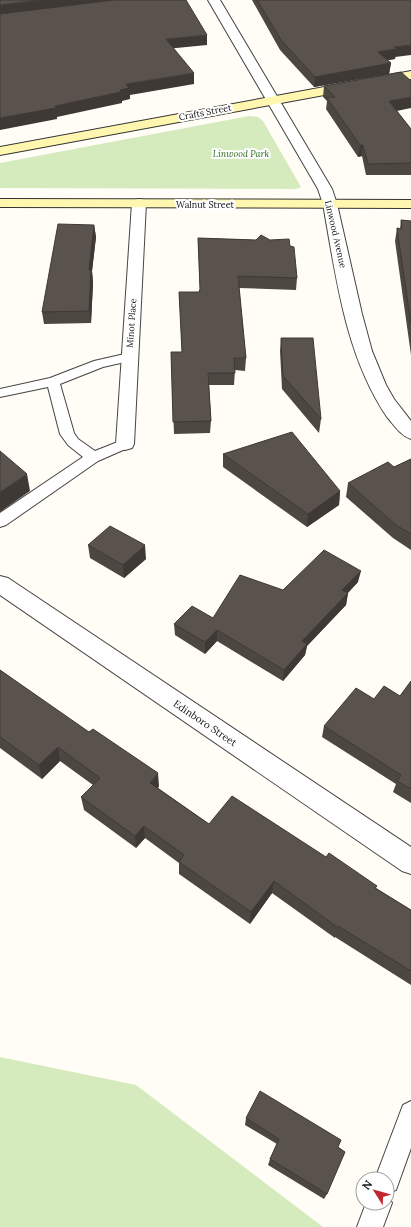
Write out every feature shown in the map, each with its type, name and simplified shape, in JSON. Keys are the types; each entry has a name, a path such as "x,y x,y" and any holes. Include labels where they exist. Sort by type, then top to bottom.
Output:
{"main road":[{"name":"Crafts Street","path":"0,151 411,75"},
{"name":"Walnut Street","path":"0,202 411,204"}],"street":[{"name":"Linwood Avenue","path":"214,0 322,185 330,204 357,334 366,364 382,396 411,433"},
{"name":"Minot Place","path":"126,444 129,357 139,203"},
{"name":"Edinboro Street","path":"0,584 411,862"}],"lane":[{"path":"0,393 53,382 99,364 129,357"},
{"path":"53,382 67,434 73,442 93,457"},
{"path":"0,521 93,457 126,444"},
{"path":"390,1171 411,1112"},
{"path":"370,1227 376,1211"}],"green space":[{"name":"Linwood Park","path":"249,116 258,117 263,121 301,187 296,189 0,188 0,163"},
{"path":"0,1057 136,1085 323,1227 0,1227"}],"building":[{"path":"0,0 40,0 0,5"},
{"path":"114,0 186,0 207,35 166,39 194,73 126,84 129,88 120,90 121,92 55,106 56,108 0,118 0,14"},
{"path":"257,0 411,0 411,45 394,47 397,49 378,52 391,63 315,77 281,40"},
{"path":"401,72 411,81 411,97 389,101 411,129 411,163 368,164 363,145 360,145 327,98 335,97 324,86"},
{"path":"401,220 411,221 411,324 397,228 402,229"},
{"path":"58,224 94,225 89,270 91,270 89,311 42,312"},
{"path":"261,235 270,240 289,239 290,246 294,247 297,278 238,276 246,358 234,358 235,373 208,373 211,421 173,422 171,352 182,352 179,292 199,292 198,238 256,240"},
{"path":"281,338 313,338 321,419 283,376"},
{"path":"292,432 340,491 308,514 223,454"},
{"path":"0,451 27,474 0,492"},
{"path":"411,459 411,534 396,525 348,483 388,462 394,467"},
{"path":"110,526 145,545 123,565 88,545"},
{"path":"324,550 361,571 342,590 348,593 302,641 307,644 284,670 217,630 205,642 174,624 192,606 213,618 240,575 283,590"},
{"path":"0,670 89,732 93,729 158,773 150,783 209,824 232,796 326,857 329,853 377,886 375,888 411,910 411,971 338,926 337,927 274,881 251,912 179,862 184,855 144,826 135,836 81,797 100,778 58,747 39,765 0,737"},
{"path":"411,681 411,789 397,781 401,775 324,726 356,688 374,699 384,686 400,696"},
{"path":"260,1091 341,1140 338,1147 345,1152 327,1194 270,1159 279,1139 246,1118"}]}
